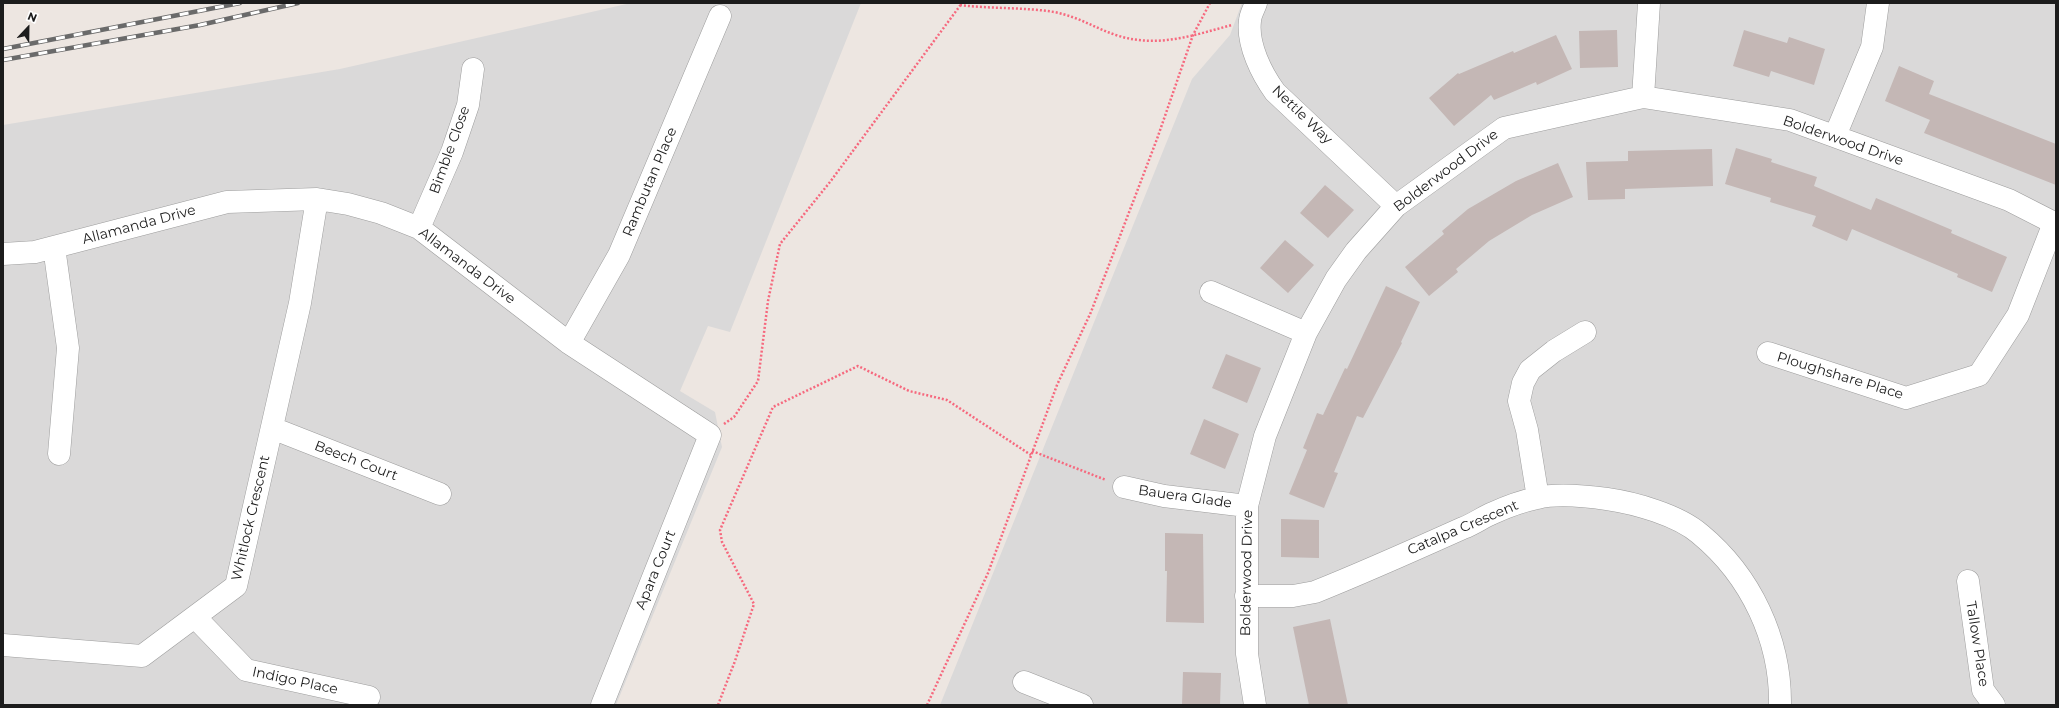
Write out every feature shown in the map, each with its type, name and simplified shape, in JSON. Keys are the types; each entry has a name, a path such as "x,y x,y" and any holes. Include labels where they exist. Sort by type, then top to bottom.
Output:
{"street":[{"path":"1643,97 1648,3"},
{"path":"1835,136 1872,47 1878,3"},
{"name":"Nettle Way","path":"1253,11 1250,30 1254,49 1265,76 1275,92 1396,206"},
{"name":"Rambutan Place","path":"569,343 619,255 720,16"},
{"name":"Bimble Close","path":"419,228 452,152 465,112 472,69"},
{"name":"Bolderwood Drive","path":"1255,705 1247,654 1247,506 1265,436 1306,333 1336,279 1356,251 1396,206 1504,128 1643,97 1790,120 2009,200 2055,223"},
{"name":"Allamanda Drive","path":"3,254 35,252 227,202 317,199 348,204 381,213 419,228 569,343 710,435"},
{"name":"Whitlock Crescent","path":"3,645 142,656 236,586 300,303 317,199"},
{"name":"Ploughshare Place","path":"1768,353 1906,398 1979,375 2018,315 2055,223"},
{"path":"54,247 68,348 59,454"},
{"path":"1211,292 1306,333"},
{"path":"1538,498 1527,430 1519,401 1523,383 1530,370 1554,351 1585,332"},
{"name":"Beech Court","path":"272,428 440,494"},
{"name":"Apara Court","path":"602,705 710,435"},
{"name":"Bauera Glade","path":"1124,487 1164,496 1247,506"},
{"name":"Catalpa Crescent","path":"1246,596 1293,596 1315,592 1468,526 1494,512 1538,498 1584,495 1625,502 1666,515 1700,533 1734,569 1747,586 1764,619 1774,648 1780,681 1780,705"},
{"name":"Tallow Place","path":"1968,581 1983,690 1994,705"},
{"name":"Indigo Place","path":"195,617 246,670 369,697"},
{"path":"1024,682 1082,705"}],"path":[{"path":"927,705 988,573 1057,385 1094,305 1157,139 1193,35 1210,3"},
{"path":"710,435 734,417 758,382 768,301 780,244 830,182 961,4 1052,12 1071,16 1118,36 1138,40 1176,40 1193,35 1253,11"},
{"path":"718,705 735,661 754,604 722,542 720,530 773,407 858,366 909,391 947,400 1031,455"},
{"path":"1032,451 1124,487"}],"shaded area":[{"path":"631,3 861,3 730,332 708,326 680,391 715,412 722,447 616,705 3,705 3,125 340,69"},
{"path":"1242,3 2056,3 2056,705 940,705 1192,79 1230,35"}],"building":[{"path":"1617,30 1618,67 1580,68 1579,31"},
{"path":"1744,30 1787,43 1789,37 1825,49 1814,85 1771,71 1769,77 1733,66"},
{"path":"1556,35 1572,69 1537,85 1536,82 1494,100 1491,95 1454,126 1429,98 1458,73 1459,74 1513,51 1514,53"},
{"path":"1899,66 1934,81 1929,94 2056,144 2056,185 1924,133 1930,120 1885,101"},
{"path":"1736,148 1772,159 1771,162 1817,177 1814,186 1871,210 1876,198 1952,230 1951,233 2007,257 1992,292 1957,277 1958,274 1852,229 1847,241 1812,226 1816,216 1770,202 1771,198 1725,184"},
{"path":"1712,149 1713,186 1625,189 1625,199 1588,200 1586,162 1628,161 1628,151"},
{"path":"1558,163 1573,197 1532,215 1489,241 1456,269 1458,272 1429,296 1405,267 1444,234 1442,231 1468,209 1516,181"},
{"path":"1325,185 1354,210 1328,238 1300,213"},
{"path":"1285,240 1314,265 1288,293 1260,268"},
{"path":"1386,286 1420,302 1401,342 1402,343 1363,418 1357,416 1334,472 1338,473 1324,508 1289,494 1307,450 1303,448 1317,413 1323,415 1345,368 1347,369"},
{"path":"1226,354 1261,368 1247,403 1212,388"},
{"path":"1204,419 1239,434 1225,469 1190,454"},
{"path":"1281,519 1319,520 1319,558 1281,557"},
{"path":"1165,533 1203,534 1204,623 1166,622 1167,571 1165,571"},
{"path":"1330,619 1348,705 1309,705 1293,627"},
{"path":"1183,672 1221,673 1220,705 1182,705"}],"railway":[{"path":"3,49 240,3"},
{"path":"3,60 200,25 298,3"}]}
